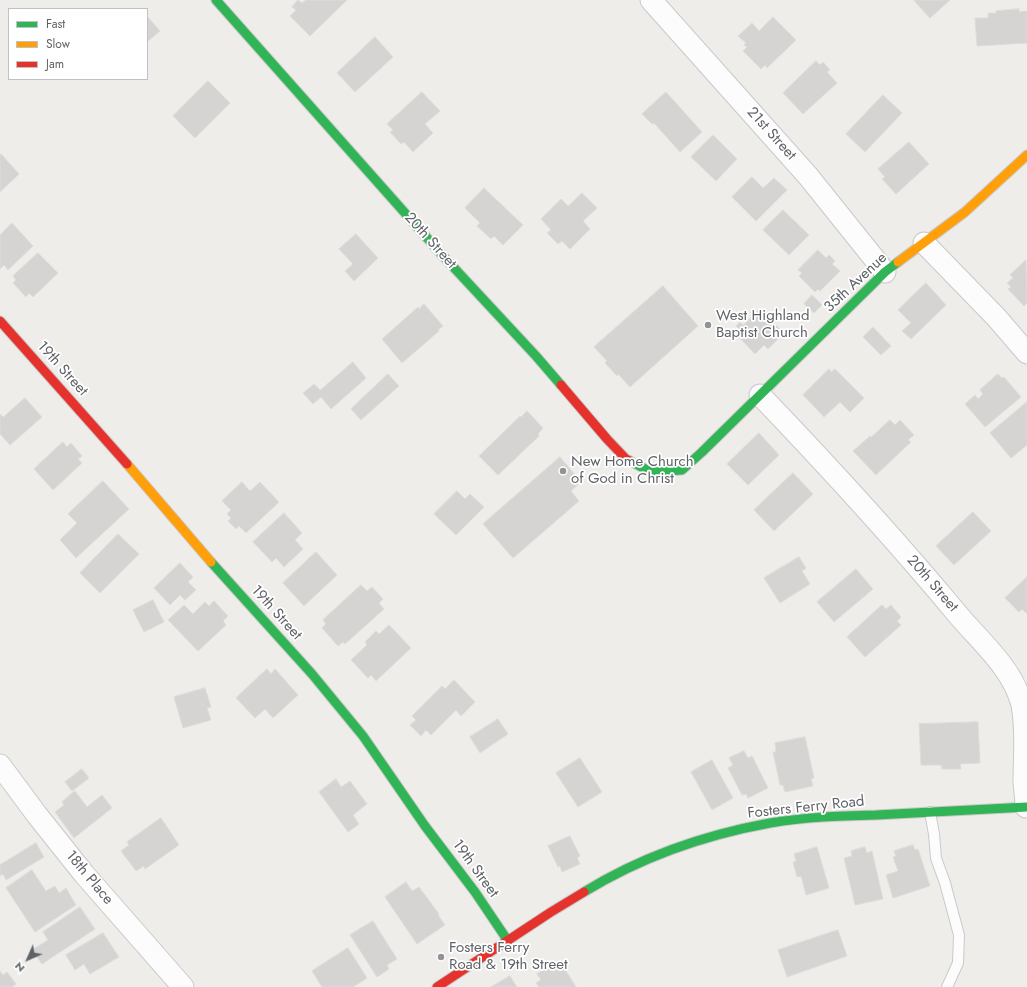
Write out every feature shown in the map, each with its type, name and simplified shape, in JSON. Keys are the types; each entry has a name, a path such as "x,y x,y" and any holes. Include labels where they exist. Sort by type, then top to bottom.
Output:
{"street":[{"name":"20th Street","path":"216,0 444,257 536,356 607,439 626,459 651,472"},
{"name":"21st Street","path":"651,0 808,176 885,272"},
{"name":"35th Avenue","path":"651,472 682,470 885,272 965,212 1027,155"},
{"path":"924,243 996,317 1027,352"},
{"name":"19th Street","path":"0,321 98,430 204,554 312,674 363,736 425,826 475,892 508,941"},
{"name":"20th Street","path":"760,395 817,454 907,555 995,657 1012,680 1022,704 1026,731 1024,783 1027,807"},
{"name":"18th Place","path":"0,765 37,815 84,874 183,987"},
{"name":"Fosters Ferry Road","path":"437,987 597,884 660,854 693,842 732,831 778,822 811,818 1027,807"}],"lane":[{"path":"930,812 936,858 945,883 959,935 958,963 947,987"}],"building":[{"path":"298,0 302,3 306,0 347,0 310,36 290,16 296,10 292,7"},
{"path":"914,0 950,0 930,18"},
{"path":"1019,9 1019,12 1027,11 1027,43 977,46 975,18 988,18 988,13 996,13 996,11"},
{"path":"148,17 160,31 148,41"},
{"path":"773,17 796,40 767,68 765,65 761,69 743,51 747,47 744,45 746,43 738,36 752,23 759,31"},
{"path":"375,37 393,57 355,92 337,73"},
{"path":"816,61 820,65 823,62 830,70 827,72 837,83 803,114 783,93"},
{"path":"208,81 230,103 195,138 173,116"},
{"path":"422,92 440,111 425,124 433,133 413,152 404,142 401,144 390,132 393,130 387,124"},
{"path":"666,92 702,132 680,152 654,123 652,124 642,114"},
{"path":"883,95 902,113 865,152 846,134"},
{"path":"713,135 737,159 716,181 691,157"},
{"path":"909,142 929,164 896,194 882,179 885,177 878,169"},
{"path":"1,154 19,174 0,192 0,155"},
{"path":"752,177 763,188 774,178 787,190 756,221 732,197"},
{"path":"484,188 523,225 503,245 494,236 491,239 477,226 480,223 465,208"},
{"path":"582,193 597,208 583,221 590,229 570,249 562,241 558,244 547,233 551,230 541,219 561,199 568,206"},
{"path":"783,210 809,235 789,255 763,230"},
{"path":"12,223 33,246 8,270 4,265 0,269 0,235"},
{"path":"356,234 378,258 354,281 345,271 353,264 339,249"},
{"path":"818,250 826,258 829,255 835,261 832,264 840,271 820,291 818,289 815,292 799,276 802,273 798,270"},
{"path":"38,253 58,273 33,297 29,293 26,297 13,283 16,280 13,276"},
{"path":"1026,260 1027,303 1024,306 1008,289 1011,287 1007,283 1013,278 1010,275"},
{"path":"926,283 946,305 911,339 902,331 911,323 898,310"},
{"path":"663,286 698,326 630,387 605,363 607,361 594,347"},
{"path":"812,295 822,305 814,313 804,304"},
{"path":"424,304 443,326 402,363 382,339 418,307 419,309"},
{"path":"760,309 780,329 775,334 779,338 768,349 764,345 755,354 735,333 739,329 736,326 740,322 743,325"},
{"path":"873,327 891,346 881,355 863,337"},
{"path":"353,362 366,378 331,409 321,397 313,404 303,393 314,384 320,390"},
{"path":"829,369 831,372 835,369 864,398 850,412 840,402 824,417 803,395"},
{"path":"388,374 399,386 361,420 351,409"},
{"path":"998,374 1002,378 1004,377 1021,397 985,427 965,404 975,395 978,399 983,394 980,390"},
{"path":"25,398 42,417 10,445 0,434 0,414 3,417"},
{"path":"1027,402 1027,445 1011,458 990,433"},
{"path":"527,411 543,428 538,434 539,436 498,475 479,456"},
{"path":"890,420 895,425 900,420 914,435 908,440 911,442 876,475 853,451"},
{"path":"759,433 779,455 748,485 727,464"},
{"path":"63,442 67,447 71,443 82,456 78,459 82,463 53,490 34,469"},
{"path":"560,457 581,482 571,491 579,501 513,558 483,524"},
{"path":"793,473 813,494 774,531 754,510"},
{"path":"103,481 129,509 76,558 60,540 77,523 68,514"},
{"path":"242,482 250,491 260,482 279,502 246,533 239,526 236,529 228,521 231,518 227,514 231,510 222,501"},
{"path":"457,491 465,499 470,494 484,507 456,535 434,514"},
{"path":"973,512 991,531 954,565 936,546"},
{"path":"284,513 302,533 295,540 303,549 284,567 276,558 272,562 253,542"},
{"path":"118,534 139,554 100,593 80,573"},
{"path":"316,552 337,575 304,606 283,583"},
{"path":"799,557 806,568 802,571 810,584 780,603 764,578"},
{"path":"180,563 193,577 188,582 196,590 185,600 180,595 170,605 154,588"},
{"path":"856,569 873,589 834,622 817,602"},
{"path":"1027,577 1027,614 1022,609 1019,612 1005,598"},
{"path":"361,585 367,591 372,587 383,599 379,603 384,609 345,644 343,642 338,646 322,628 326,624 323,620"},
{"path":"153,600 164,622 144,632 133,610"},
{"path":"214,601 228,616 223,621 226,625 198,651 168,620 184,605 193,614 205,602 209,606"},
{"path":"882,605 886,609 891,605 901,617 897,621 901,625 865,657 847,637"},
{"path":"389,625 411,648 376,681 371,675 368,678 351,660 367,645 365,642 376,631 379,634"},
{"path":"267,669 271,674 275,669 298,695 273,718 265,709 255,718 236,698"},
{"path":"454,680 475,702 461,716 456,710 431,735 426,730 421,736 410,725 416,720 412,716 442,686 445,689"},
{"path":"205,688 211,707 207,708 211,720 183,728 174,697"},
{"path":"498,719 508,734 480,753 470,737"},
{"path":"978,722 980,763 960,764 961,769 942,769 941,765 921,765 919,724"},
{"path":"805,737 814,778 811,779 813,786 785,792 783,785 780,785 773,752 776,752 775,743"},
{"path":"744,751 748,758 752,756 768,788 748,798 746,794 742,795 728,768 733,765 729,758"},
{"path":"580,758 602,792 578,807 556,773"},
{"path":"712,760 733,798 712,810 691,772"},
{"path":"82,769 89,778 72,791 65,782"},
{"path":"336,779 341,787 350,781 367,804 353,815 359,824 348,832 319,792"},
{"path":"75,791 87,807 102,795 112,808 74,838 55,812 64,805 62,802"},
{"path":"161,818 179,845 145,869 144,866 136,871 121,851 129,845 127,842"},
{"path":"570,836 580,856 577,858 580,864 562,872 548,846"},
{"path":"36,843 44,857 6,880 3,874 0,876 0,865"},
{"path":"913,845 915,850 918,849 930,886 893,898 886,875 898,871 893,857 896,856 894,851"},
{"path":"817,847 829,888 806,895 801,876 797,877 793,862 796,861 794,854"},
{"path":"865,847 867,853 872,851 883,899 855,905 844,858 852,856 851,851"},
{"path":"32,870 46,891 55,886 59,893 66,888 76,905 35,932 6,888"},
{"path":"406,882 412,891 419,887 439,914 438,915 445,925 417,944 385,897"},
{"path":"80,907 95,929 42,964 32,950 48,940 43,932"},
{"path":"373,921 397,959 387,965 389,969 377,977 350,935"},
{"path":"838,930 847,956 787,977 778,950"},
{"path":"103,933 119,957 90,974 84,964 75,970 66,955"},
{"path":"348,948 367,978 353,987 322,987 312,971"},
{"path":"555,963 559,969 563,966 576,987 539,987 536,983 541,980 537,974"},
{"path":"0,971 3,975 7,972 16,984 12,987 0,987"},
{"path":"510,976 517,987 491,987"}],"traffic: fast":[{"path":"216,0 444,257 561,385"},
{"path":"630,461 651,472 682,470 885,272 898,262"},
{"path":"211,562 312,674 363,736 425,826 475,892 508,941"},
{"path":"584,892 628,868 674,849 721,834 770,823 823,817 1027,807"}],"traffic: slow":[{"path":"898,262 965,212 1027,155"},
{"path":"127,464 211,562"}],"traffic: jam":[{"path":"0,321 127,464"},
{"path":"561,385 607,439 626,459 630,461"},
{"path":"437,987 584,892"}],"place":[{"name":"West Highland Baptist Church","path":"708,325"},
{"name":"New Home Church of God in Christ","path":"563,471"},
{"name":"Fosters Ferry Road & 19th Street","path":"441,957"}]}
